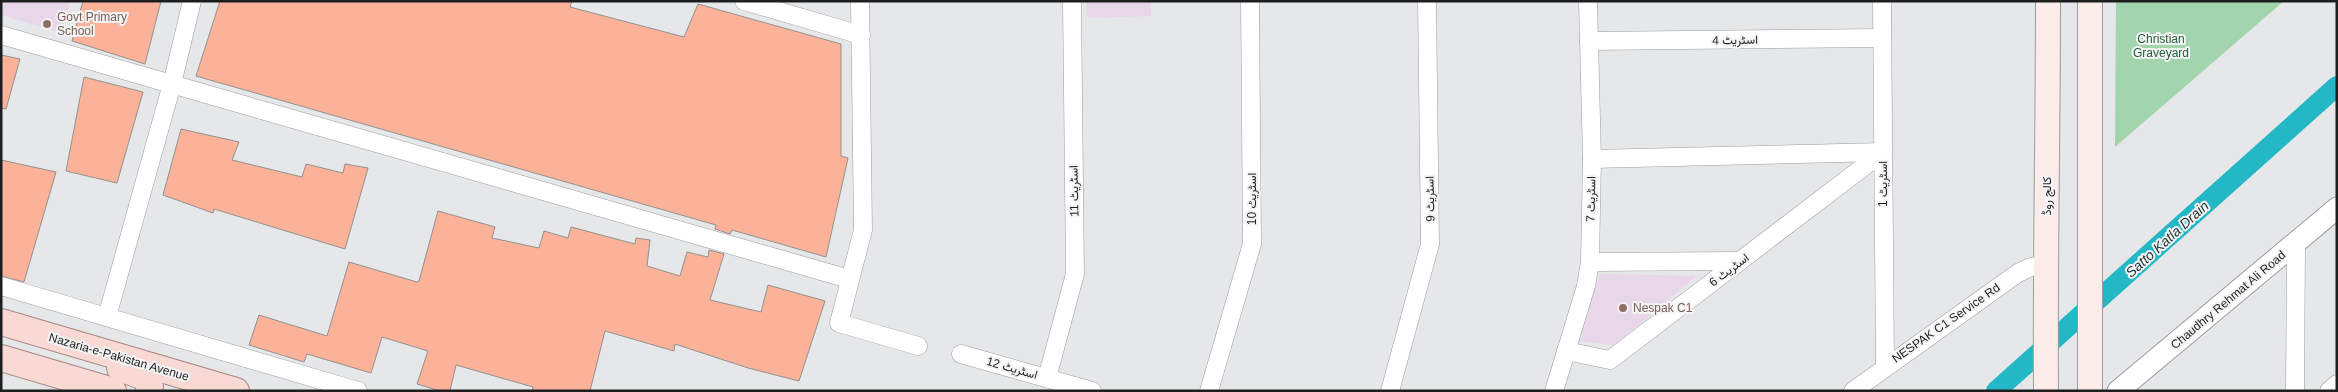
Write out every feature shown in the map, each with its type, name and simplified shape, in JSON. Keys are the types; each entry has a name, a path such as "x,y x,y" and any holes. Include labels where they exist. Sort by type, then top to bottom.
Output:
{"main road":[{"name":"کالج روڈ","path":"2046,391 2038,266 2047,220 2048,1"},
{"path":"2090,1 2090,391"},
{"name":"Nazaria-e-Pakistan Avenue","path":"1,322 236,391"},
{"path":"1,334 131,371 148,382 150,386 148,391"},
{"path":"1,358 112,391"},
{"path":"1,371 71,391"}],"street":[{"path":"107,317 172,84 192,1"},
{"path":"744,1 861,36"},
{"path":"860,1 863,230 839,323 918,346"},
{"name":"اسٹریٹ 11","path":"1048,378 1075,274 1072,1"},
{"name":"اسٹریٹ 10","path":"1209,391 1252,244 1250,1"},
{"name":"اسٹریٹ 9","path":"1390,391 1430,244 1427,1"},
{"name":"اسٹریٹ 7","path":"1554,391 1586,286 1590,262 1592,160 1588,1"},
{"name":"اسٹریٹ 1","path":"1882,1 1885,366"},
{"path":"1,35 850,279"},
{"name":"اسٹریٹ 4","path":"1589,41 1882,38"},
{"path":"1592,160 1883,152"},
{"name":"اسٹریٹ 6","path":"1566,351 1610,360 1883,152"},
{"name":"Chaudhry Rehmat Ali Road","path":"2118,391 2337,208"},
{"path":"2295,391 2296,244"},
{"path":"1590,262 1740,261"},
{"name":"NESPAK C1 Service Rd","path":"1852,391 2018,273 2038,266"},
{"path":"1,286 358,391"},
{"name":"اسٹریٹ 12","path":"961,354 1092,391"},
{"path":"2328,391 2337,384"}],"shaded area":[{"name":"Govt Primary School","path":"1,1 70,1 61,33 1,15"},
{"path":"1086,1 1151,1 1151,16 1087,18"},
{"name":"Nespak C1","path":"1600,274 1697,276 1614,345 1578,341"}],"green space":[{"name":"Christian Graveyard","path":"2116,1 2284,1 2115,147"}],"building":[{"path":"83,1 161,1 145,64 72,41"},
{"path":"220,1 572,1 570,7 684,37 698,4 841,44 841,156 848,158 826,257 732,230 730,234 715,229 716,225 196,76"},
{"path":"1,55 20,59 6,109 1,108"},
{"path":"84,77 143,92 117,183 66,171"},
{"path":"181,129 239,142 232,160 302,177 306,164 343,173 345,164 368,168 345,249 214,209 213,213 163,195"},
{"path":"1,160 56,172 24,282 1,276"},
{"path":"438,211 495,227 492,238 539,248 544,231 568,238 571,227 635,244 636,238 650,240 647,266 680,276 687,252 708,257 709,250 724,254 710,300 761,312 768,285 825,301 799,381 748,368 675,344 674,351 605,331 590,391 532,391 533,387 456,365 450,391 440,391 417,384 428,351 382,337 371,373 307,354 304,362 249,345 259,315 327,336 349,262 419,281"}],"waterway":[{"name":"Satto Katla Drain","path":"1996,391 2337,86"}],"place":[{"name":"Govt Primary School","path":"47,24"},
{"name":"Nespak C1","path":"1623,308"}]}
